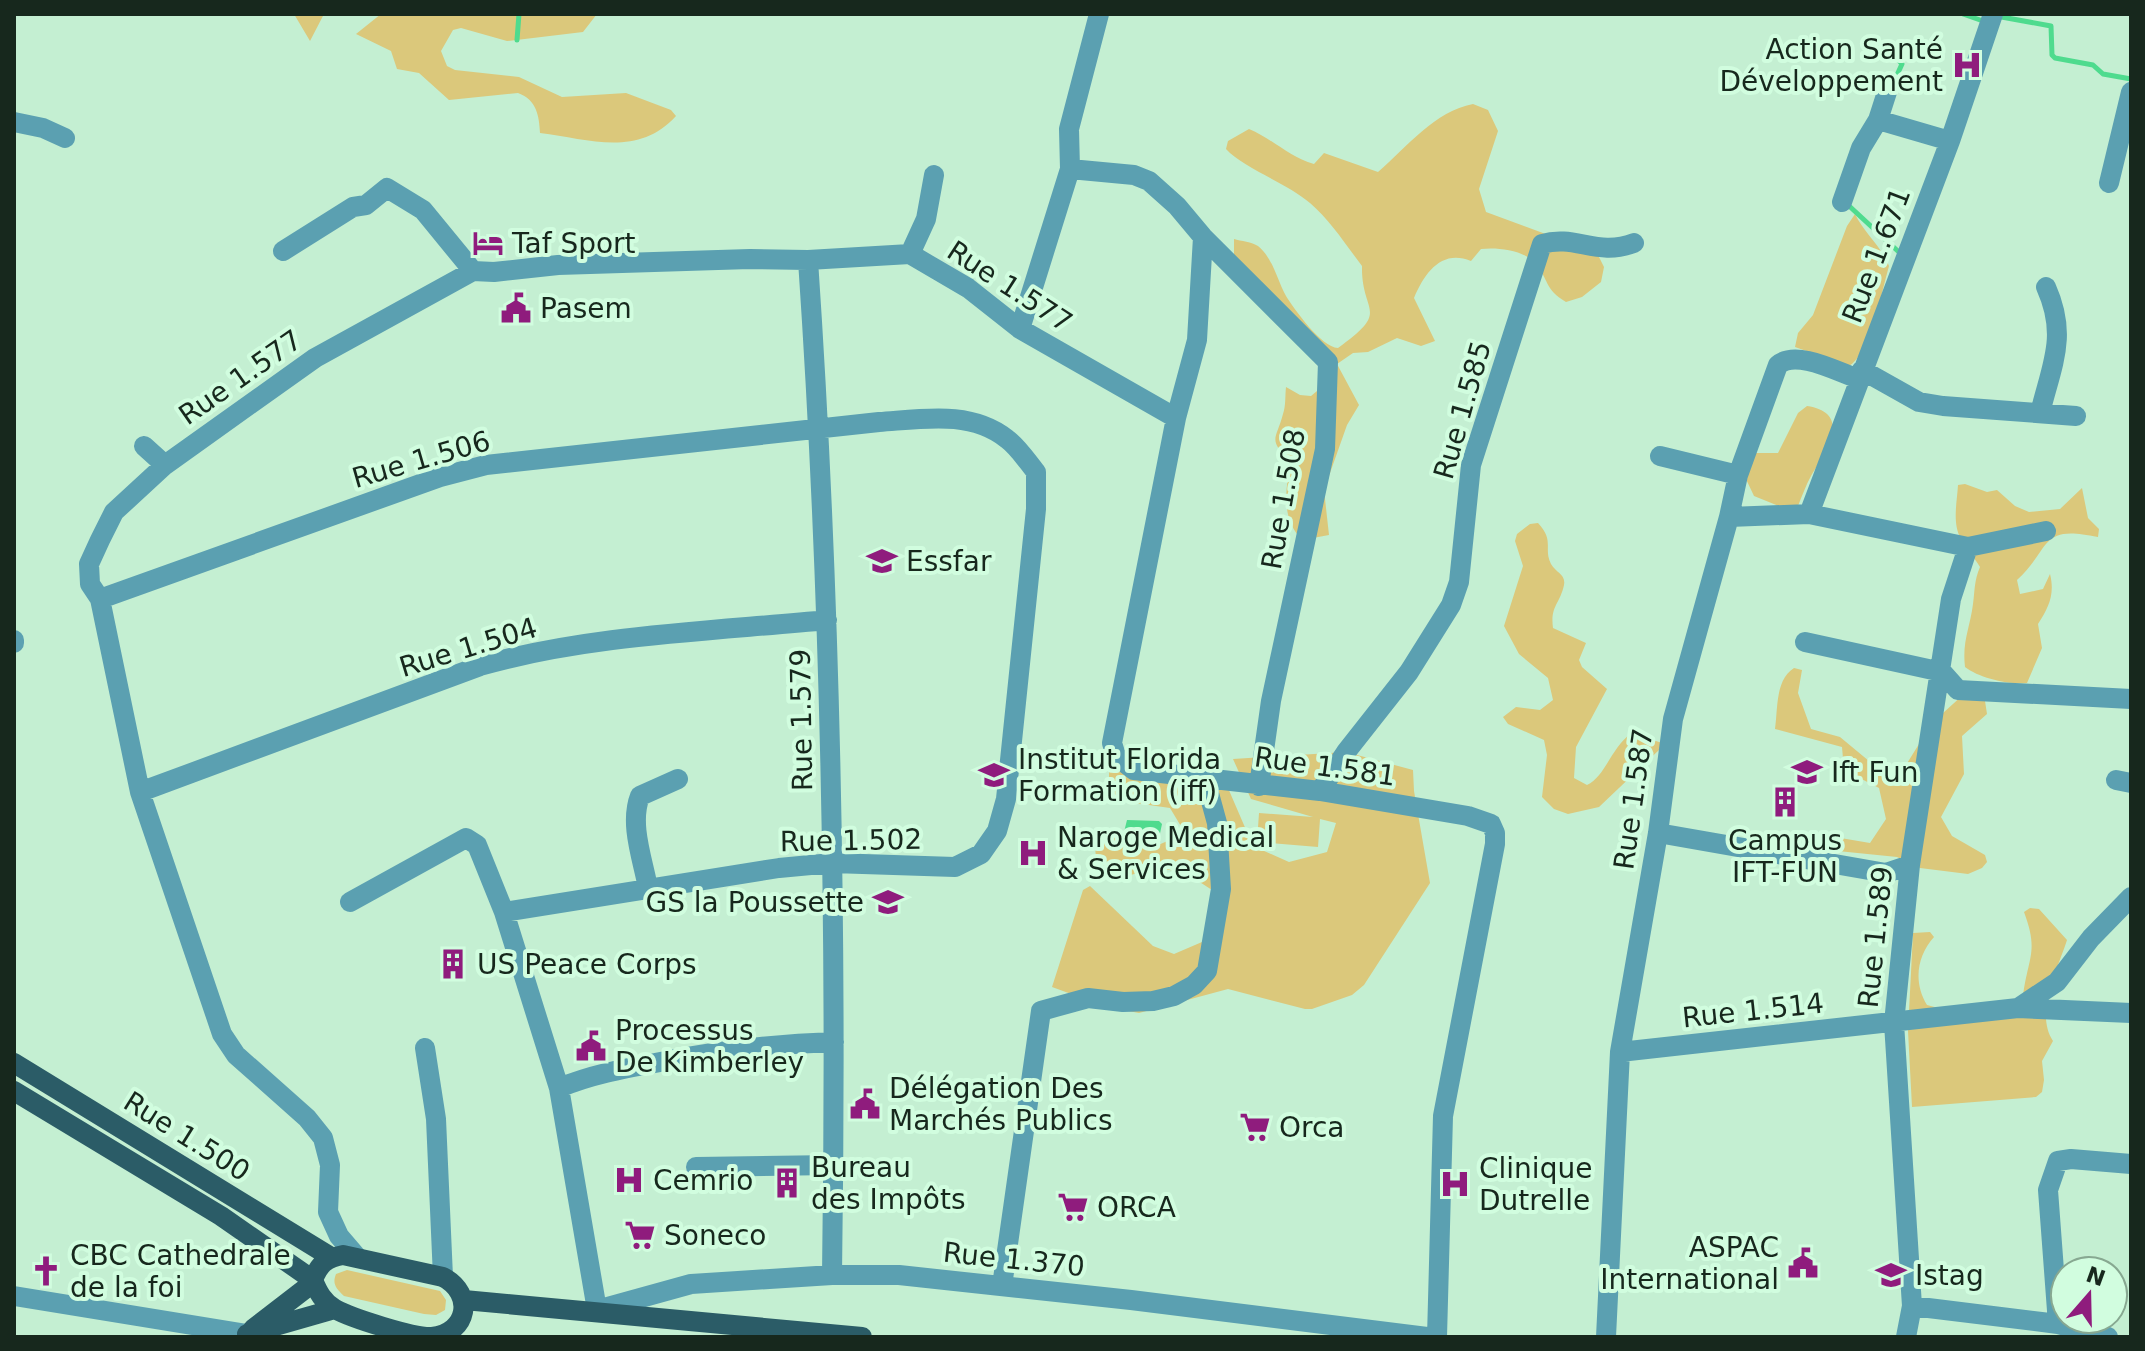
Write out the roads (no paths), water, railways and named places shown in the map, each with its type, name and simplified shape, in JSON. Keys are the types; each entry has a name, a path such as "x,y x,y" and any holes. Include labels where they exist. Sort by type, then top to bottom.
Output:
{"main road":[{"name":"Rue 1.500","path":"14,1063 331,1257"},
{"name":"Rue 1.500","path":"14,1091 221,1216 313,1281 323,1299 335,1309"},
{"path":"331,1257 357,1257 443,1277 461,1290 464,1300 460,1331 433,1337 418,1336 335,1309 245,1336 313,1281 322,1262 331,1257"},
{"path":"464,1300 862,1337"}],"street":[{"path":"1020,329 1070,169 1069,129 1099,14"},
{"name":"Rue 1.671","path":"1809,514 1950,141 1993,14"},
{"path":"1842,202 1861,148 1878,120 1888,89"},
{"path":"2109,183 2131,92"},
{"path":"1878,120 1950,141"},
{"path":"14,122 43,128 65,138"},
{"name":"Rue 1.508","path":"1070,169 1134,175 1149,181 1328,362 1325,449 1271,701 1259,786"},
{"path":"910,254 926,219 934,175"},
{"path":"283,251 353,207 366,205 387,188 423,210 473,271"},
{"name":"Rue 1.581","path":"1203,237 1197,340 1176,418 1112,743 1116,756 1134,770 1320,791 1468,816 1491,824 1495,833 1443,1116 1437,1337"},
{"name":"Rue 1.585","path":"1320,791 1346,752 1409,672 1451,605 1459,582 1471,465 1542,244 1558,240 1609,249 1634,243"},
{"name":"Rue 1.577","path":"357,1257 339,1236 328,1212 330,1165 323,1138 307,1118 236,1055 222,1034 140,792 100,599 90,584 89,564 114,512 165,465 315,358 473,271 494,272 558,265 808,260 910,254 968,288 1020,329 1176,418"},
{"name":"Rue 1.579","path":"808,260 827,620 834,1042 832,1275"},
{"path":"2040,413 2059,336 2055,307 2046,287"},
{"name":"Rue 1.587","path":"1606,1337 1620,1052 1658,833 1673,719 1738,475 1778,365 1800,358 1861,374"},
{"path":"1861,374 1919,402 2076,416"},
{"name":"Rue 1.502","path":"504,912 648,888 832,863 955,867 981,854 997,831 1006,799 1036,509 1036,472 1009,440 983,423 943,418 819,429"},
{"name":"Rue 1.506","path":"100,599 440,477 486,465 819,429"},
{"path":"144,446 165,465"},
{"path":"1660,456 1738,475"},
{"path":"1729,517 1809,514 1968,547 2046,531"},
{"name":"Rue 1.589","path":"1906,1337 1912,1306 1894,1023 1910,865 1951,599 1968,547"},
{"name":"Rue 1.504","path":"140,792 480,666 524,654 827,620"},
{"path":"1805,642 1942,672 1958,690 2131,699"},
{"path":"648,888 636,808 640,796 678,779"},
{"path":"1002,1286 1041,1011 1088,998 1123,1002 1153,1001 1174,996 1194,985 1207,971 1221,889 1217,823 1205,779"},
{"path":"1658,833 1886,873 1910,865"},
{"path":"350,902 466,838 477,845 504,912 559,1088 597,1310"},
{"path":"2018,1008 2057,982 2091,938 2131,897"},
{"name":"Rue 1.514","path":"1620,1052 2018,1008 2131,1013"},
{"path":"559,1088 585,1077 684,1057 770,1044 834,1042"},
{"path":"425,1048 436,1119 443,1277"},
{"path":"2053,1255 2048,1190 2058,1161 2071,1159 2131,1164"},
{"path":"696,1167 834,1165"},
{"name":"Rue 1.370","path":"597,1310 691,1284 832,1275 899,1275 1427,1337"},
{"path":"14,1296 245,1336"},
{"path":"1912,1306 2049,1323"}],"waterway":[{"path":"517,40 519,14"},
{"path":"1963,14 1983,21"},
{"path":"1996,16 2051,26 2052,55 2055,58 2093,65 2103,74 2131,79"},
{"path":"1881,47 1902,64 1892,86"},
{"path":"1847,204 1901,254"}],"place":[{"name":"Action Santé Développement","path":"1967,65"},
{"name":"Taf Sport","path":"488,243"},
{"name":"Pasem","path":"516,308"},
{"name":"Essfar","path":"882,561"},
{"name":"Ift Fun","path":"1807,772"},
{"name":"Institut Florida Formation (iff)","path":"994,775"},
{"name":"Campus IFT-FUN","path":"1785,802"},
{"name":"Naroge Medical & Services","path":"1033,853"},
{"name":"GS la Poussette","path":"888,902"},
{"name":"US Peace Corps","path":"453,964"},
{"name":"Processus De Kimberley","path":"591,1046"},
{"name":"Délégation Des Marchés Publics","path":"865,1104"},
{"name":"Orca","path":"1255,1127"},
{"name":"Cemrio","path":"629,1180"},
{"name":"Bureau des Impôts","path":"787,1183"},
{"name":"Clinique Dutrelle","path":"1455,1184"},
{"name":"ORCA","path":"1073,1207"},
{"name":"Soneco","path":"640,1235"},
{"name":"ASPAC International","path":"1803,1263"},
{"name":"CBC Cathedrale de la foi","path":"46,1271"},
{"name":"Istag","path":"1891,1275"}]}
